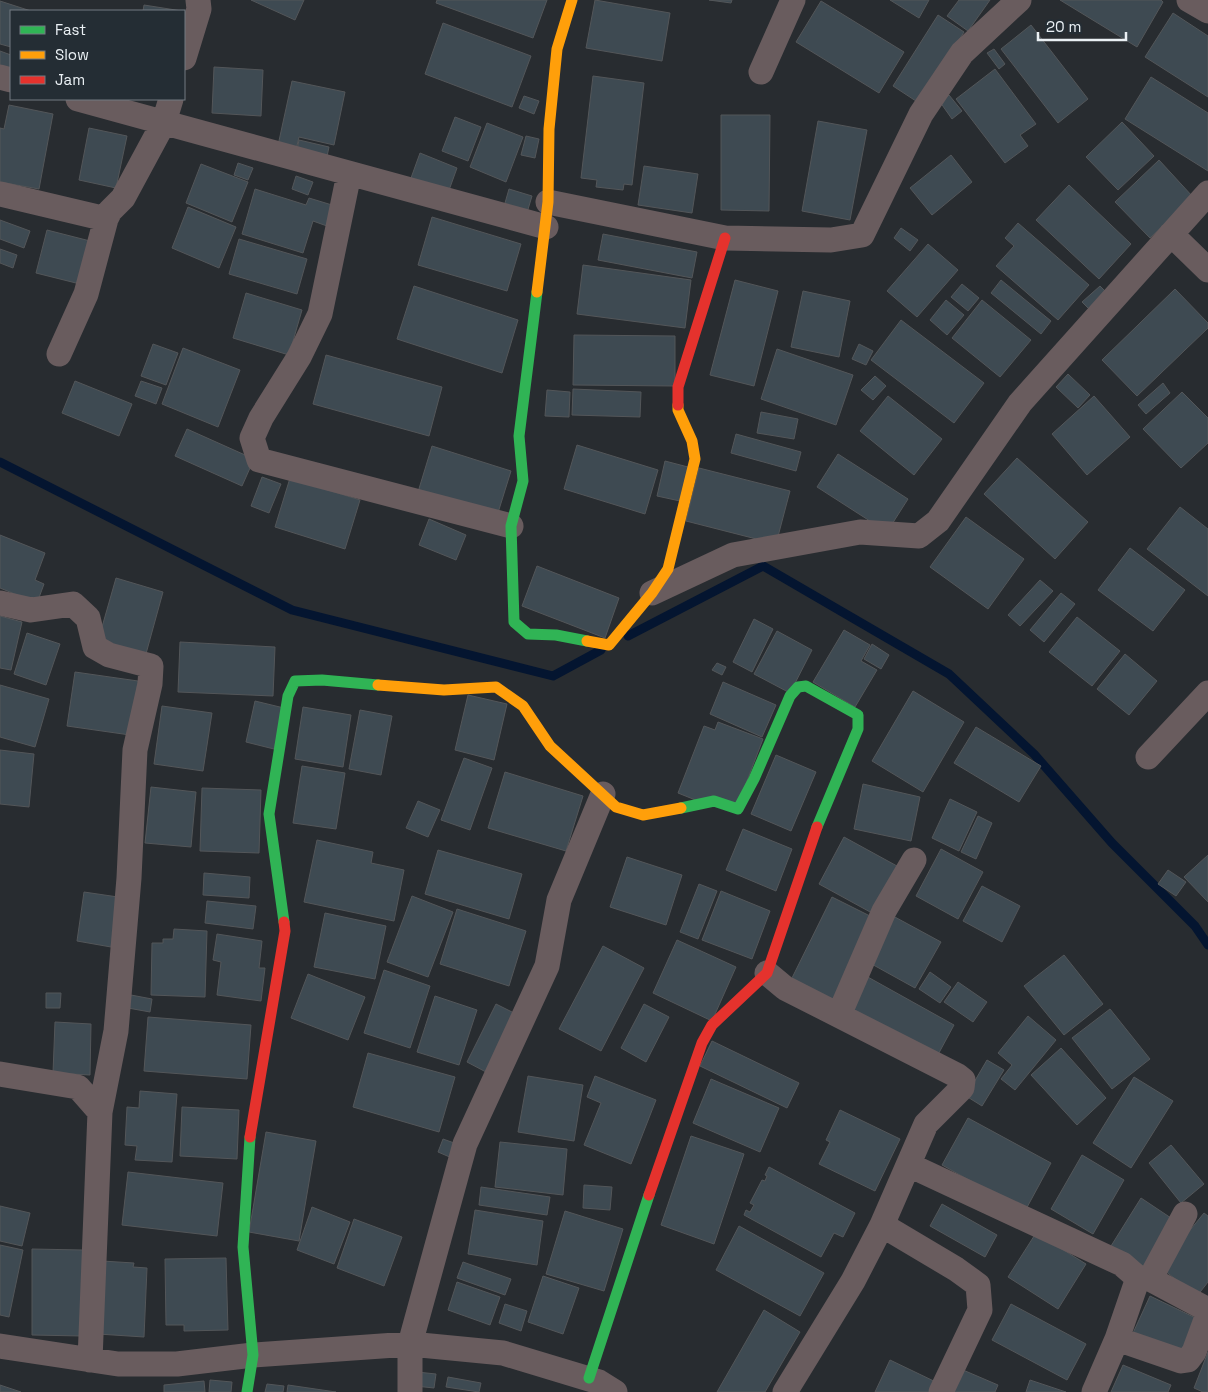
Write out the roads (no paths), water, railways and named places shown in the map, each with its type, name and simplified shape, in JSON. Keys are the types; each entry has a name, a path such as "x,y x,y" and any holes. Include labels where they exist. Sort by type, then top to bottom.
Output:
{"street":[{"path":"185,55 199,9 198,0"},
{"path":"572,0 557,49 549,129 546,227 519,436 523,481 511,526 514,622 528,634 556,635 608,645 652,593 668,569 695,459 692,441 678,410 678,387 725,238"},
{"path":"760,72 793,0"},
{"path":"548,202 725,238 831,240 862,235 921,114 962,53 1019,0"},
{"path":"1189,0 1208,11"},
{"path":"82,100 546,227"},
{"path":"59,354 86,294 106,219 110,211 123,198 164,122 171,100"},
{"path":"349,174 320,314 299,357 261,418 252,438 259,460 511,526"},
{"path":"652,593 733,555 860,532 919,536 938,521 1020,403 1208,193"},
{"path":"0,194 106,219"},
{"path":"1171,234 1208,270"},
{"path":"0,603 31,610 73,604 88,618 95,647 109,654 151,666 150,684 135,750 129,878 116,1031 100,1112 90,1360"},
{"path":"247,1392 253,1355 243,1247 250,1129 285,931 269,814 288,696 295,681 322,680 444,690 496,687 523,706 550,746 616,807 643,815 714,801 738,809 754,779 790,696 798,687 806,686 858,715 858,729 824,808 767,973 712,1025 702,1043 668,1137 589,1378"},
{"path":"1148,757 1208,693"},
{"path":"410,1392 410,1344 465,1144 547,966 559,900 603,794"},
{"path":"838,1015 884,911 914,860"},
{"path":"767,973 785,988 963,1080 962,1088 926,1124 882,1225 853,1281 785,1392"},
{"path":"0,1074 78,1087 100,1112"},
{"path":"909,1165 1122,1264 1144,1279 1208,1310"},
{"path":"1094,1392 1144,1279 1185,1214"},
{"path":"882,1225 956,1269 978,1285 980,1310 942,1392"},
{"path":"1117,1339 1181,1361 1188,1360 1194,1352 1208,1314"},
{"path":"0,1346 118,1364 176,1364 253,1355 410,1344 503,1353 589,1378 616,1392"}],"waterway":[{"path":"0,462 292,610 553,676 601,650"},
{"path":"628,636 763,566 949,674 1034,754 1112,843 1195,926 1208,945"}]}
